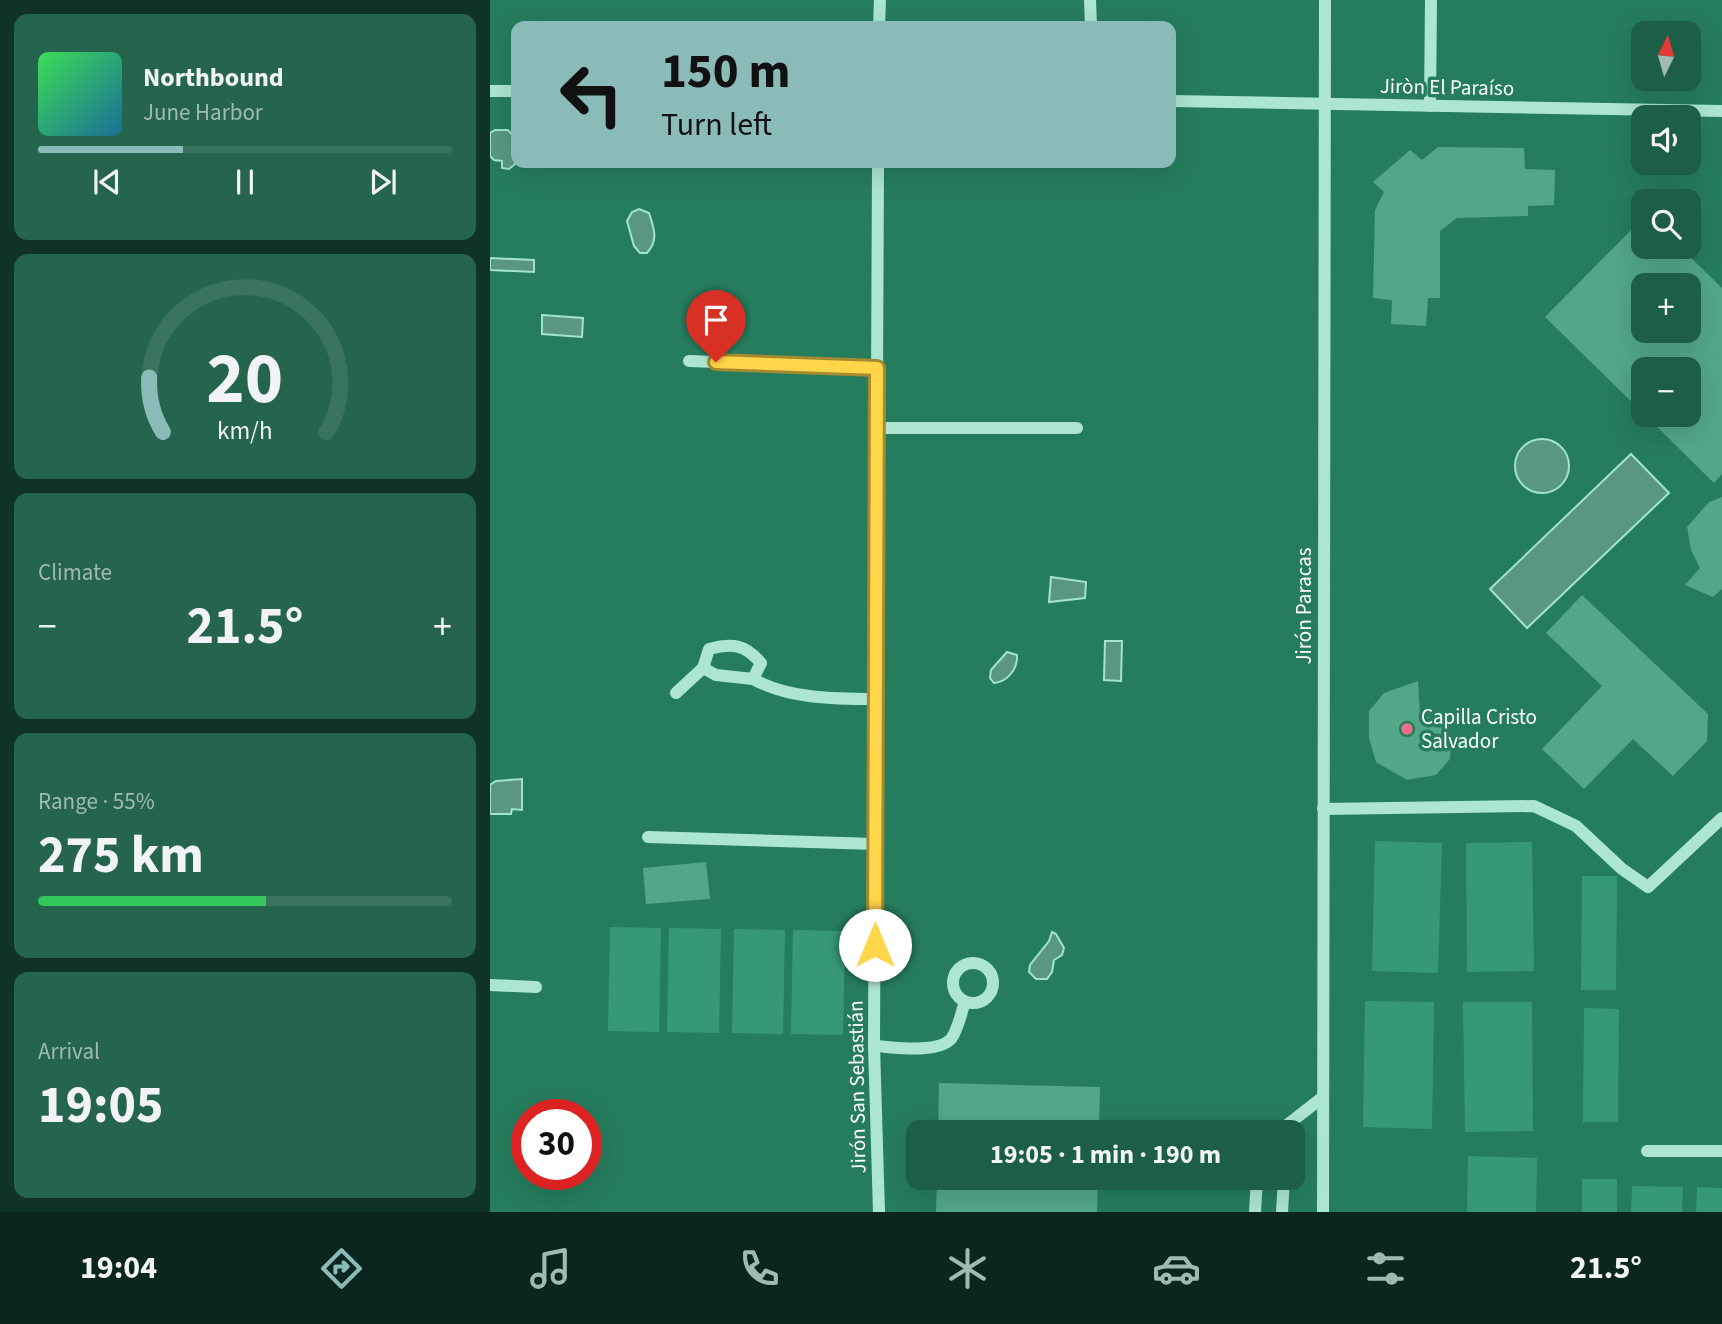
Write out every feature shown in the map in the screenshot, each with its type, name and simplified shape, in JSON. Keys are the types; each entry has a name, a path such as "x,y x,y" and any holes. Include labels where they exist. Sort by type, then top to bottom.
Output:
{"street":[{"path":"879,21 880,0"},
{"path":"1090,0 1091,21"},
{"name":"Jirón Paracas","path":"1323,1212 1325,0"},
{"path":"1430,106 1431,0"},
{"path":"490,91 511,91"},
{"name":"Jiròn El Paraíso","path":"1176,101 1722,111"},
{"name":"Jirón San Sebastián","path":"878,168 874,1046 879,1212"},
{"path":"689,361 877,368"},
{"path":"877,428 1077,428"},
{"path":"676,693 703,668 709,649 726,644 751,650 761,663 753,679"},
{"path":"703,668 716,675 753,679 786,693 876,699"},
{"path":"1323,809 1534,806 1576,827 1622,869 1648,887 1722,817"},
{"path":"648,837 875,844"},
{"path":"490,985 536,987"},
{"path":"874,1046 942,1046 952,1037 965,1002"},
{"path":"1296,1120 1323,1097"},
{"path":"1647,1151 1722,1151"},
{"path":"1255,1212 1256,1190"},
{"path":"1282,1212 1283,1190"}],"shaded area":[{"path":"495,130 508,130 511,133 509,169 502,168 502,161 494,160 490,156 490,133"},
{"path":"639,209 649,213 654,229 653,243 647,253 640,253 634,246 627,221 632,212"},
{"path":"490,258 534,260 534,272 490,270"},
{"path":"542,315 583,318 582,337 542,334"},
{"path":"1542,439 1561,447 1569,466 1561,485 1542,493 1523,485 1515,466 1523,447"},
{"path":"1631,454 1669,493 1527,628 1490,589"},
{"path":"1051,577 1086,582 1085,598 1049,602"},
{"path":"1105,641 1122,641 1121,681 1104,680"},
{"path":"1007,652 1017,655 1016,665 1008,677 994,683 990,678 991,670"},
{"path":"522,779 522,810 512,809 511,814 490,814 490,785 496,781"},
{"path":"1375,841 1442,843 1438,973 1372,971"},
{"path":"1532,842 1534,971 1467,972 1466,843"},
{"path":"1582,876 1617,876 1616,990 1581,990"},
{"path":"610,927 661,928 659,1032 608,1031"},
{"path":"669,928 721,929 719,1033 667,1032"},
{"path":"734,929 785,930 783,1034 732,1033"},
{"path":"793,930 845,931 843,1035 791,1034"},
{"path":"1052,932 1064,948 1062,955 1054,960 1052,972 1047,979 1036,979 1029,972 1030,965 1049,941"},
{"path":"1365,1001 1434,1002 1432,1129 1363,1127"},
{"path":"1463,1002 1532,1002 1533,1131 1465,1132"},
{"path":"1584,1008 1619,1009 1618,1122 1583,1122"},
{"path":"1468,1156 1537,1158 1536,1212 1467,1212"},
{"path":"1582,1179 1617,1179 1617,1212 1582,1212"},
{"path":"1632,1186 1683,1187 1682,1212 1631,1212"},
{"path":"1697,1187 1722,1188 1722,1212 1696,1212"}],"building":[{"path":"1438,147 1524,148 1525,169 1555,170 1554,205 1528,206 1528,216 1457,218 1440,231 1440,298 1428,298 1426,326 1391,324 1392,300 1373,298 1375,210 1384,192 1373,182 1410,150 1422,160"},
{"path":"1631,230 1631,259 1692,259 1722,288 1722,474 1714,483 1657,427 1701,427 1701,357 1631,357 1631,401 1545,317"},
{"path":"1722,497 1722,589 1713,597 1685,585 1700,568 1691,550 1687,527 1709,502"},
{"path":"1582,595 1708,714 1707,741 1673,776 1633,739 1584,789 1542,749 1602,686 1546,633"},
{"name":"Capilla Cristo Salvador","path":"1418,681 1420,714 1439,721 1451,738 1450,759 1436,775 1407,780 1376,762 1369,738 1369,711 1384,693"},
{"path":"706,862 710,899 646,904 643,868"},
{"path":"939,1083 1100,1087 1099,1120 938,1120"},
{"path":"937,1190 1098,1190 1097,1212 936,1212"}],"place":[{"name":"Capilla Cristo Salvador","path":"1407,729"}],"route":[{"path":"716,362 877,368 875,945"}]}
